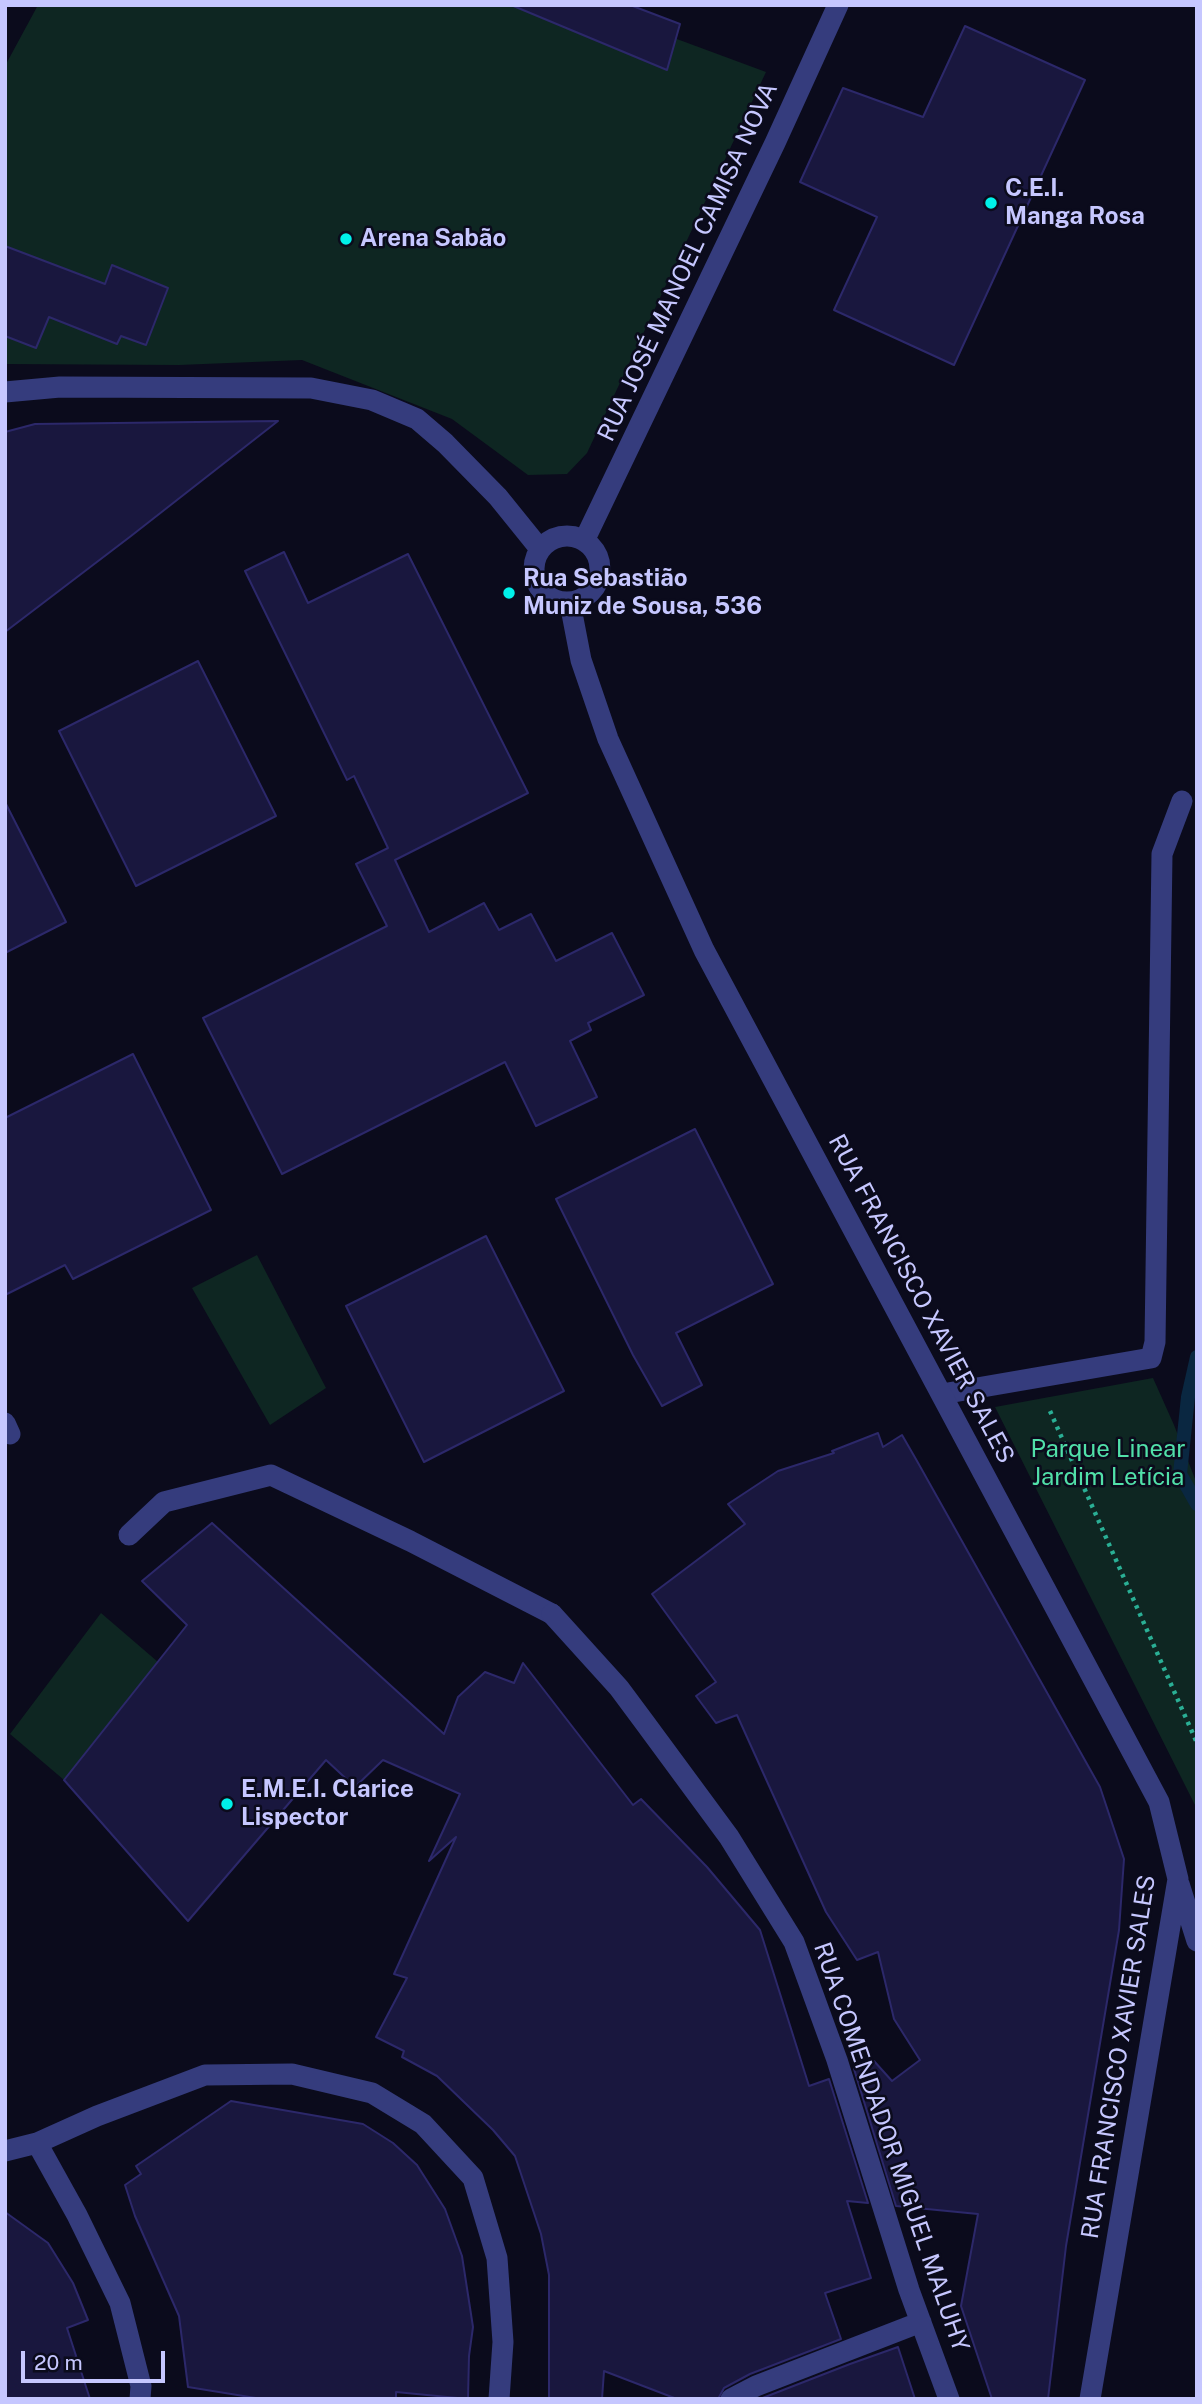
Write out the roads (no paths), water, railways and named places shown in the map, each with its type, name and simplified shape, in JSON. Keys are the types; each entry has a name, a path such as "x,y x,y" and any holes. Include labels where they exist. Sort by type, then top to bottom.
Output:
{"street":[{"name":"RUA JOSÉ MANOEL CAMISA NOVA","path":"584,541 775,143 838,5"},
{"path":"5,392 60,387 311,388 372,400 417,419 445,443 498,498 540,549"},
{"path":"558,537 580,537 584,541 595,550 601,562 601,574 590,593 581,600 570,603 549,597 535,580 535,558 540,549 548,541 558,537"},
{"name":"RUA FRANCISCO XAVIER SALES","path":"570,603 581,660 608,739 704,950 1159,1802 1178,1878 1090,2399"},
{"path":"942,1394 1151,1358 1155,1342 1162,853 1182,801"},
{"name":"RUA COMENDADOR MIGUEL MALUHY","path":"129,1535 164,1502 271,1475 410,1541 552,1614 619,1688 645,1723 729,1837 794,1942 837,2060 909,2290 949,2399"},
{"path":"1178,1878 1197,1941"},
{"path":"5,2151 37,2143 97,2116 205,2075 292,2074 372,2093 423,2124 473,2178 497,2258 503,2342 499,2399"},
{"path":"37,2143 77,2215 120,2303 141,2386 140,2399"},
{"path":"731,2399 756,2386 921,2322"}],"waterway":[{"path":"1197,1357 1188,1397 1180,1474 1197,1504"}],"place":[{"name":"C.E.I. Manga Rosa","path":"991,203"},
{"name":"Arena Sabão","path":"346,239"},
{"name":"Rua Sebastião Muniz de Sousa, 536","path":"509,593"},
{"name":"E.M.E.I. Clarice Lispector","path":"227,1804"}],"park label":[{"name":"Parque Linear Jardim Letícia","path":"1108,1464"}]}
